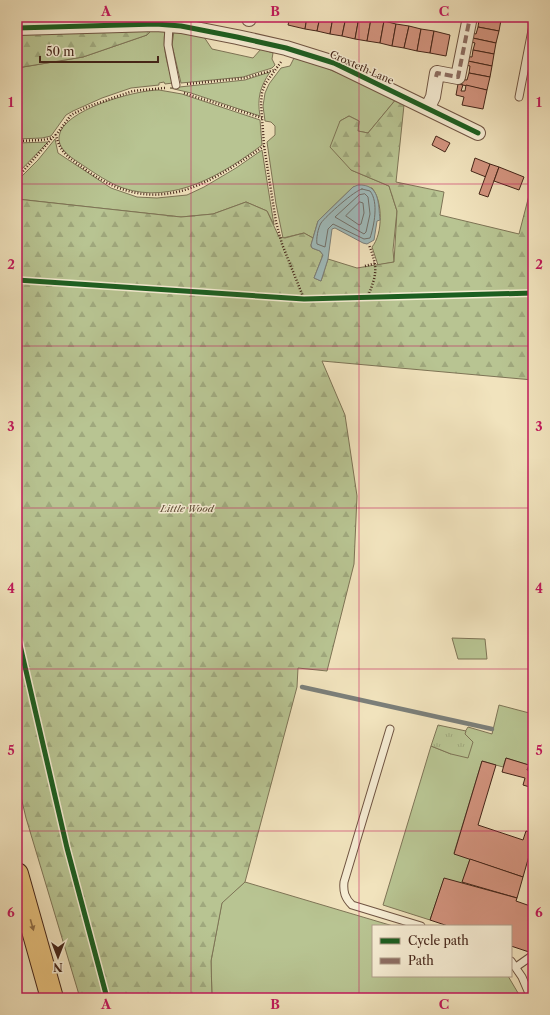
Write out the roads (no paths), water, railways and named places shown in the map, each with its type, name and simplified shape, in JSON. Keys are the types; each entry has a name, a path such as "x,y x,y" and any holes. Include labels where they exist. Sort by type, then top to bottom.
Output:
{"highway":[{"path":"17,874 52,998"}],"street":[{"path":"428,108 433,97 437,73 458,76 470,17"},
{"name":"Croxteth Lane","path":"17,28 156,24 169,25 286,48 334,63 478,133"}],"lane":[{"path":"169,25 168,45 176,88"},
{"path":"519,97 533,25"},
{"path":"390,729 344,882 344,891 346,899 352,905 417,925"},
{"path":"531,998 513,964 533,955"}],"water":[{"path":"358,185 365,186 374,191 378,201 380,220 377,221 374,240 367,244 363,243 335,228 332,229 328,259 321,281 314,278 323,255 320,251 312,248 311,245 318,221 353,187"}],"waterway":[{"path":"302,687 492,729"}],"park label":[{"name":"Little Wood","path":"187,508"}]}
